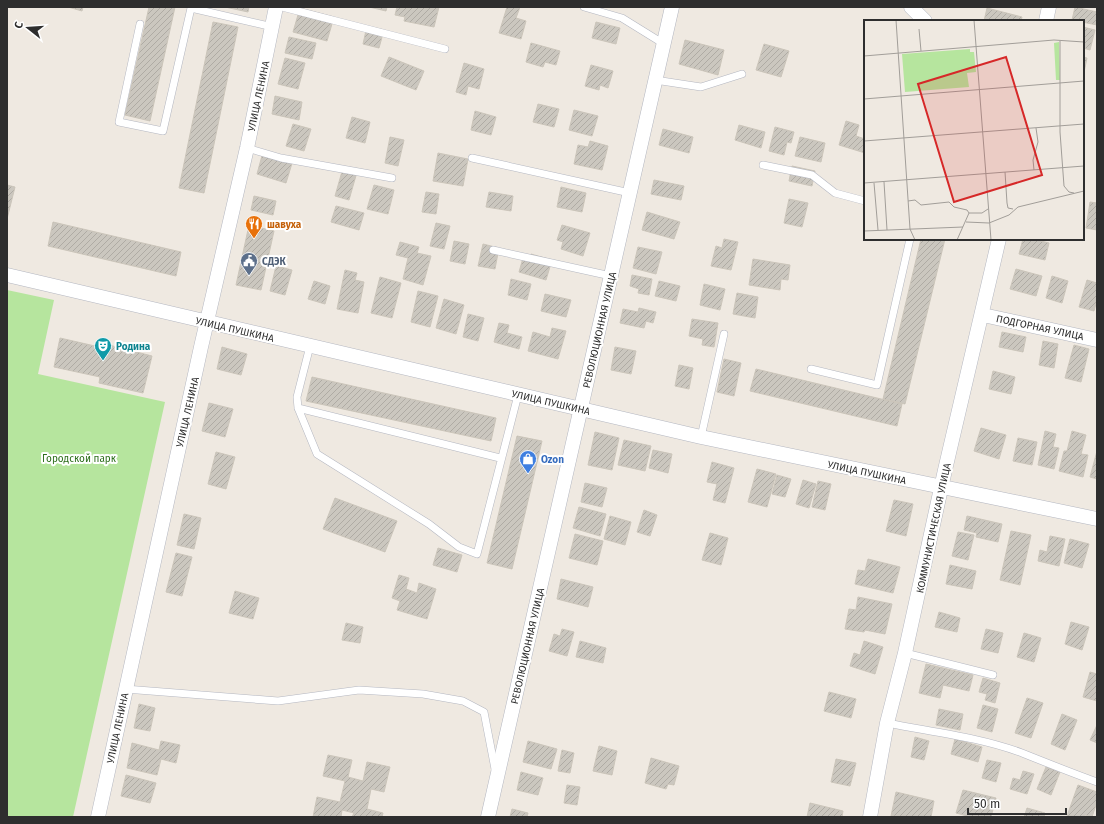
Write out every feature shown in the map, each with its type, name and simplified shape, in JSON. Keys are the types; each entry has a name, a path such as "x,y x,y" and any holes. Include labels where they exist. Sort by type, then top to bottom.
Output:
{"street":[{"name":"УЛИЦА ЛЕНИНА","path":"98,817 125,689 247,148 276,7"},
{"name":"РЕВОЛЮЦИОННАЯ УЛИЦА","path":"488,817 630,193 654,80 672,7"},
{"path":"912,7 924,20"},
{"path":"1046,20 1049,7"},
{"name":"КОММУНИСТИЧЕСКАЯ УЛИЦА","path":"870,817 887,723 905,653 941,488 1000,240"},
{"name":"УЛИЦА ПУШКИНА","path":"7,275 701,437 941,488 1097,519"},
{"name":"ПОДГОРНАЯ УЛИЦА","path":"983,315 1097,340"}],"lane":[{"path":"282,7 445,49"},
{"path":"584,7 622,18 664,44"},
{"path":"140,24 119,122 163,131 191,8 273,27"},
{"path":"654,80 701,87 742,74"},
{"path":"247,148 281,158 392,178"},
{"path":"472,158 630,193"},
{"path":"763,165 812,175 835,194 864,201"},
{"path":"811,369 877,385 910,240"},
{"path":"493,250 611,276"},
{"path":"701,437 724,334"},
{"path":"310,346 296,397 298,408 317,454 429,524 459,547 477,554 500,458 518,395"},
{"path":"298,408 500,458"},
{"path":"905,653 993,675"},
{"path":"125,689 278,701 359,690 423,694 463,701 484,712 498,778"},
{"path":"887,723 964,737 1022,753 1097,782"}],"green space":[{"name":"Городской парк","path":"7,290 54,300 38,374 165,402 73,817 7,817"}],"building":[{"path":"68,7 83,7 82,11"},
{"path":"149,7 175,7 150,121 125,115"},
{"path":"225,7 249,7 248,12"},
{"path":"369,7 387,7 386,11"},
{"path":"397,7 439,7 434,27 404,21 405,17 395,15"},
{"path":"507,7 520,7 516,18 526,21 521,39 499,33"},
{"path":"1075,7 1097,12 1097,25 1084,22 1084,20 1072,20"},
{"path":"300,8 334,17 327,41 293,32"},
{"path":"987,8 1022,17 1021,20 984,20"},
{"path":"213,22 238,27 204,193 179,188"},
{"path":"596,22 620,28 616,44 592,38"},
{"path":"367,26 384,30 379,48 363,44"},
{"path":"1084,27 1095,30 1090,50 1084,48"},
{"path":"289,37 316,43 312,59 285,53"},
{"path":"685,40 724,50 718,75 679,64"},
{"path":"531,43 560,51 556,65 545,62 543,67 526,62"},
{"path":"764,44 789,51 781,77 756,70"},
{"path":"389,57 424,71 416,90 381,76"},
{"path":"1084,57 1087,58 1084,72"},
{"path":"285,58 305,63 298,89 278,84"},
{"path":"464,63 484,69 479,89 468,86 466,95 456,92"},
{"path":"591,65 613,71 608,88 600,85 599,90 585,86"},
{"path":"275,96 302,102 299,120 272,114"},
{"path":"538,104 559,109 554,127 533,122"},
{"path":"574,110 598,116 592,136 569,130"},
{"path":"475,111 496,117 491,135 471,130"},
{"path":"352,117 370,122 365,143 346,138"},
{"path":"846,121 859,125 856,136 864,139 864,153 839,145"},
{"path":"293,124 311,129 304,151 286,146"},
{"path":"739,125 765,132 761,148 735,140"},
{"path":"775,127 794,132 791,143 787,142 784,155 769,151"},
{"path":"663,129 693,137 689,153 659,145"},
{"path":"390,137 404,140 398,166 385,163"},
{"path":"800,137 825,143 821,162 795,156"},
{"path":"590,141 608,146 602,170 574,164 578,145 588,147"},
{"path":"263,152 293,160 286,183 257,174"},
{"path":"438,153 468,159 463,186 433,181"},
{"path":"792,166 815,171 812,186 789,181"},
{"path":"343,168 357,172 349,200 335,196"},
{"path":"654,180 684,186 681,200 651,194"},
{"path":"7,185 15,187 7,219"},
{"path":"374,185 394,190 388,214 367,209"},
{"path":"561,187 586,193 582,212 557,207"},
{"path":"426,192 439,194 436,214 422,212"},
{"path":"489,192 513,196 511,211 486,207"},
{"path":"254,196 276,201 273,215 251,210"},
{"path":"789,199 808,203 802,227 784,223"},
{"path":"1090,202 1097,203 1097,230 1086,228"},
{"path":"336,206 364,213 359,230 331,222"},
{"path":"647,212 680,222 674,239 642,230"},
{"path":"53,222 181,252 176,276 48,246"},
{"path":"436,223 450,226 444,249 430,246"},
{"path":"249,225 274,231 261,290 236,285"},
{"path":"562,225 590,233 583,256 561,249 563,242 557,240"},
{"path":"724,239 738,242 731,270 711,266 716,246 722,248"},
{"path":"921,240 945,240 905,404 883,399"},
{"path":"1023,240 1037,240 1049,243 1045,260 1019,254"},
{"path":"454,241 469,244 465,264 450,261"},
{"path":"400,242 419,247 417,253 431,256 423,285 403,279 408,258 396,255"},
{"path":"483,244 499,248 495,269 478,266"},
{"path":"638,247 662,252 656,274 633,268"},
{"path":"531,254 552,260 546,280 519,272 523,258 530,260"},
{"path":"753,259 790,265 788,280 781,279 780,290 749,285"},
{"path":"276,266 292,270 285,295 270,291"},
{"path":"1016,269 1042,276 1036,296 1010,289"},
{"path":"345,270 357,273 355,280 364,282 358,313 337,309"},
{"path":"632,275 652,279 649,295 638,293 639,289 630,286"},
{"path":"1052,276 1068,281 1062,303 1046,298"},
{"path":"380,277 401,283 392,318 371,313"},
{"path":"511,279 531,284 527,300 508,295"},
{"path":"1087,280 1097,283 1097,300 1094,311 1079,307"},
{"path":"314,281 330,286 325,304 308,299"},
{"path":"659,281 680,286 676,301 655,296"},
{"path":"704,284 725,289 720,310 700,305"},
{"path":"418,291 438,296 430,327 411,322"},
{"path":"737,293 758,297 755,318 733,314"},
{"path":"545,294 571,300 566,317 541,311"},
{"path":"444,299 464,305 456,334 436,328"},
{"path":"639,308 656,312 653,323 646,321 644,328 620,323 623,309 638,312"},
{"path":"468,314 484,318 478,341 463,337"},
{"path":"692,319 718,323 714,347 702,345 703,339 689,336"},
{"path":"499,323 509,325 507,333 522,337 519,349 494,342"},
{"path":"552,328 566,331 558,359 528,351 533,332 550,337"},
{"path":"1002,332 1026,337 1023,352 999,347"},
{"name":"Родина","path":"60,338 108,349 109,345 152,356 143,393 99,383 100,377 54,367"},
{"path":"1043,341 1058,344 1054,368 1039,365"},
{"path":"1074,345 1089,349 1081,382 1065,378"},
{"path":"222,347 247,354 241,375 217,369"},
{"path":"615,347 636,351 631,374 611,370"},
{"path":"724,359 741,363 734,396 717,392"},
{"path":"679,365 693,368 689,389 675,386"},
{"path":"756,369 902,404 897,426 750,391"},
{"path":"993,371 1015,377 1011,394 989,389"},
{"path":"312,377 496,418 491,441 306,401"},
{"path":"209,403 233,409 225,437 202,431"},
{"path":"981,428 1006,435 999,459 974,451"},
{"path":"1045,431 1056,434 1053,447 1059,448 1054,469 1038,465"},
{"path":"1072,431 1086,435 1081,454 1088,455 1083,477 1059,471 1064,451 1067,451"},
{"path":"595,432 619,438 612,470 588,465"},
{"path":"517,436 542,441 512,569 487,563"},
{"path":"1018,438 1037,442 1032,465 1013,461"},
{"path":"624,440 651,446 645,471 618,465"},
{"path":"653,450 672,454 668,473 649,468"},
{"path":"1097,451 1097,479 1090,477"},
{"path":"216,452 235,457 226,489 208,484"},
{"path":"712,462 734,468 725,503 713,500 717,484 707,482"},
{"path":"757,469 776,474 767,507 748,502"},
{"path":"777,475 791,479 785,497 772,494"},
{"path":"803,480 816,484 809,508 796,504"},
{"path":"818,481 831,484 825,510 812,507"},
{"path":"585,483 607,488 602,507 581,502"},
{"path":"335,498 397,521 385,552 323,529"},
{"path":"894,500 913,504 906,536 886,531"},
{"path":"579,507 606,514 600,536 573,528"},
{"path":"644,510 657,515 650,536 637,532"},
{"path":"184,514 201,518 194,549 177,545"},
{"path":"610,516 631,522 625,545 604,539"},
{"path":"967,516 1002,524 998,542 976,537 977,533 964,530"},
{"path":"1011,531 1031,535 1020,585 1000,580"},
{"path":"958,532 974,535 968,560 952,556"},
{"path":"710,533 728,538 721,565 702,560"},
{"path":"575,534 603,541 597,565 569,558"},
{"path":"1050,536 1065,539 1059,566 1038,561 1040,550 1047,552"},
{"path":"1070,539 1089,544 1082,568 1064,563"},
{"path":"438,548 462,555 457,572 433,565"},
{"path":"176,553 192,557 182,596 166,592"},
{"path":"868,559 900,567 893,593 855,584 858,570 865,571"},
{"path":"950,565 976,571 972,589 946,584"},
{"path":"399,575 409,578 406,589 417,593 419,583 436,589 427,619 397,610 400,601 392,598"},
{"path":"561,579 593,587 588,607 557,599"},
{"path":"235,591 259,598 253,619 229,613"},
{"path":"858,597 892,604 885,634 865,630 864,632 845,629 849,609 856,610"},
{"path":"939,612 960,618 957,632 935,627"},
{"path":"1071,622 1089,627 1082,650 1065,644"},
{"path":"346,623 363,627 360,643 342,640"},
{"path":"562,629 574,632 567,656 549,651 554,634 560,636"},
{"path":"986,629 1003,633 998,653 981,649"},
{"path":"1024,633 1041,638 1034,662 1017,657"},
{"path":"580,641 606,648 603,663 576,657"},
{"path":"864,641 883,647 875,674 850,666 854,653 860,655"},
{"path":"926,664 973,675 969,691 943,685 940,698 919,693"},
{"path":"1090,672 1097,674 1097,701 1083,697"},
{"path":"983,678 1000,683 995,703 985,700 987,694 979,692"},
{"path":"829,692 856,699 851,718 824,711"},
{"path":"1027,698 1043,703 1031,738 1015,733"},
{"path":"139,704 155,708 150,731 134,728"},
{"path":"983,705 998,709 992,732 977,728"},
{"path":"939,709 963,714 960,730 936,725"},
{"path":"1062,714 1077,720 1065,750 1051,744"},
{"path":"1097,725 1097,743 1090,740"},
{"path":"915,737 929,741 924,760 911,757"},
{"path":"955,739 982,747 978,762 951,754"},
{"path":"161,741 180,745 176,763 161,759 157,775 127,768 132,743 159,750"},
{"path":"528,741 557,749 551,769 523,762"},
{"path":"599,746 617,751 612,775 593,771"},
{"path":"562,750 574,753 570,773 558,771"},
{"path":"328,755 352,760 348,777 363,781 367,762 390,767 384,792 371,789 367,809 383,813 382,817 352,817 354,813 342,810 341,817 313,817 317,797 340,802 345,781 323,776"},
{"path":"651,758 679,766 674,785 668,784 666,789 645,783"},
{"path":"836,759 856,763 850,786 831,782"},
{"path":"987,760 1001,763 996,782 982,778"},
{"path":"1046,767 1060,772 1051,795 1037,789"},
{"path":"1023,771 1034,774 1027,794 1010,789 1013,778 1020,780"},
{"path":"521,772 543,778 538,795 517,790"},
{"path":"126,775 156,783 150,803 121,796"},
{"path":"567,785 580,787 577,805 564,803"},
{"path":"1078,785 1097,792 1097,802 1092,817 1085,815 1084,817 1067,816"},
{"path":"963,790 996,798 991,817 971,817 956,813"},
{"path":"896,792 934,801 931,817 891,816"},
{"path":"810,803 843,811 842,817 807,817"},
{"path":"1027,808 1045,813 1044,817 1024,817"},
{"path":"512,809 528,813 527,817 510,817"}],"place":[{"name":"шавуха","path":"254,239"},
{"name":"СДЭК","path":"249,276"},
{"name":"Родина","path":"103,361"},
{"name":"Ozon","path":"528,474"}]}
